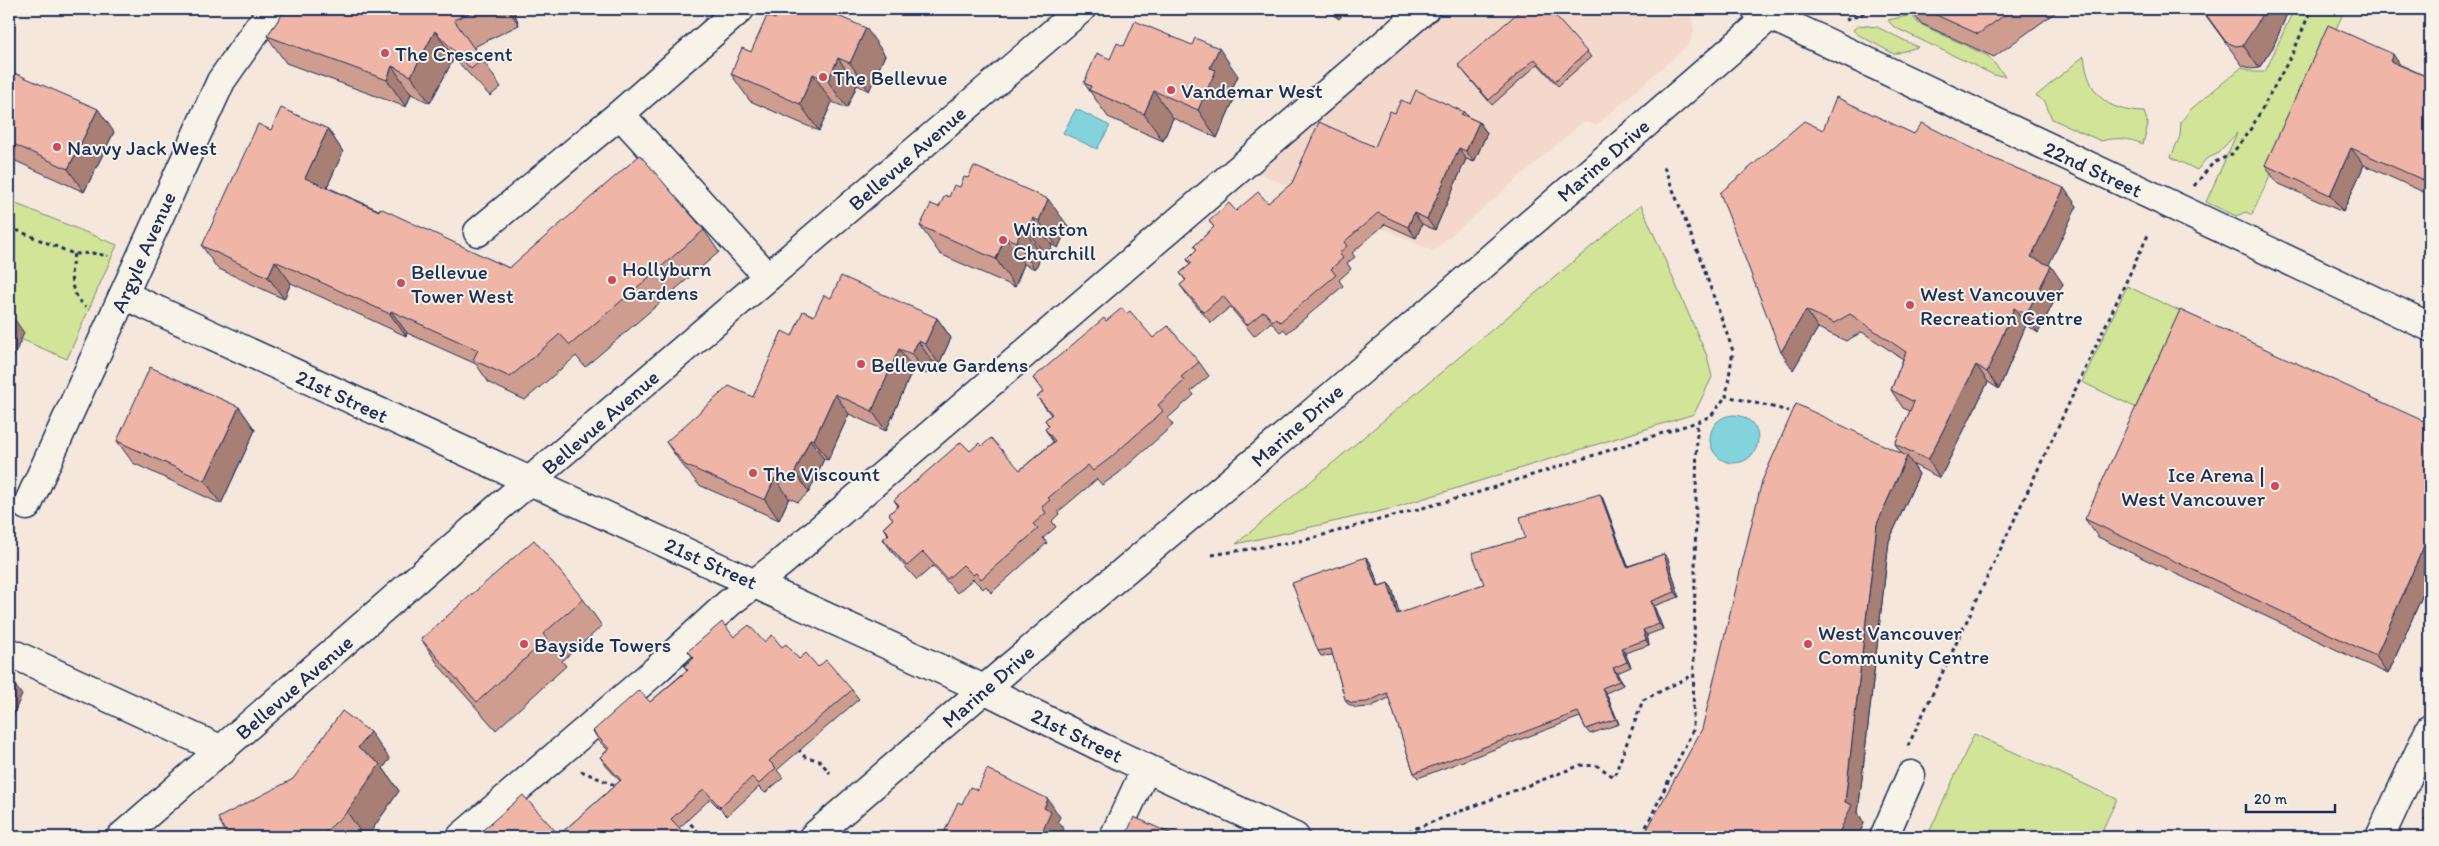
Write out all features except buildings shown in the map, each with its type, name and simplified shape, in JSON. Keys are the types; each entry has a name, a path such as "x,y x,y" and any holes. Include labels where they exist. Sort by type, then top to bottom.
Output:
{"street":[{"name":"Argyle Avenue","path":"27,506 221,81 258,28 276,9"},
{"path":"478,232 620,114 740,9"},
{"name":"Bellevue Avenue","path":"121,837 530,482 1081,9"},
{"path":"461,837 1425,9"},
{"name":"22nd Street","path":"1768,11 2430,327"},
{"name":"Marine Drive","path":"813,837 984,689 1311,414 1768,11"},
{"path":"620,114 768,277"},
{"name":"21st Street","path":"124,295 530,482 755,583 984,689 1146,768 1295,837"},
{"path":"9,652 222,750"},
{"path":"2380,837 2430,729"},
{"path":"1114,837 1146,768"},
{"path":"1884,837 1911,775"}],"path":[{"path":"1845,20 1862,14 1867,9"},
{"path":"2189,194 2199,177 2213,163 2232,154 2252,127 2294,51 2311,9"},
{"path":"1212,554 1305,540 1470,495 1711,416 1726,396 1733,351 1700,258 1664,167"},
{"path":"9,227 74,254 92,253 108,256"},
{"path":"1908,747 2148,236"},
{"path":"74,254 70,274 72,289 78,300 86,307"},
{"path":"1726,396 1789,411"},
{"path":"1646,827 1693,730 1697,422"},
{"path":"1393,837 1581,765 1598,766 1614,777 1643,700 1694,675"},
{"path":"793,744 805,757 818,760 830,773"},
{"path":"552,759 624,789"},
{"path":"678,811 704,837"},
{"path":"2424,820 2430,822"}],"shaded area":[{"path":"1443,9 1690,9 1694,32 1689,44 1597,125 1583,122 1433,251 1257,172"}],"green space":[{"path":"2294,9 2345,9 2252,215 2246,212 2236,216 2206,202 2237,133 2217,154 2206,159 2197,170 2171,157 2180,136 2181,122 2190,110 2242,67 2253,72 2265,72"},
{"path":"1912,15 1918,23 1988,56 2005,76 1994,75 1894,27 1888,20"},
{"path":"1859,25 1877,27 1918,47 1894,54 1857,34 1853,30"},
{"path":"2084,56 2090,81 2101,98 2119,108 2144,112 2148,124 2143,144 2122,139 2101,141 2052,119 2045,102 2036,96"},
{"path":"9,201 117,245 67,359 9,334"},
{"path":"1641,205 1707,356 1712,377 1694,414 1390,509 1236,544"},
{"path":"2127,286 2186,314 2141,410 2082,382"},
{"path":"1974,734 2117,799 2099,837 1927,837"}],"water":[{"path":"1076,109 1110,126 1097,149 1063,133"},
{"path":"1729,415 1739,415 1751,422 1758,434 1758,444 1751,456 1739,463 1729,463 1721,459 1714,452 1710,444 1710,434 1714,426 1721,419"}],"place":[{"name":"The Crescent","path":"385,53"},
{"name":"The Bellevue","path":"823,77"},
{"name":"Vandemar West","path":"1171,90"},
{"name":"Navvy Jack West","path":"57,147"},
{"name":"Winston Churchill","path":"1003,240"},
{"name":"Hollyburn Gardens","path":"612,280"},
{"name":"Bellevue Tower West","path":"401,283"},
{"name":"West Vancouver Recreation Centre","path":"1910,305"},
{"name":"Bellevue Gardens","path":"861,364"},
{"name":"The Viscount","path":"753,473"},
{"name":"Ice Arena | West Vancouver","path":"2275,486"},
{"name":"Bayside Towers","path":"524,644"},
{"name":"West Vancouver Community Centre","path":"1808,644"}]}
